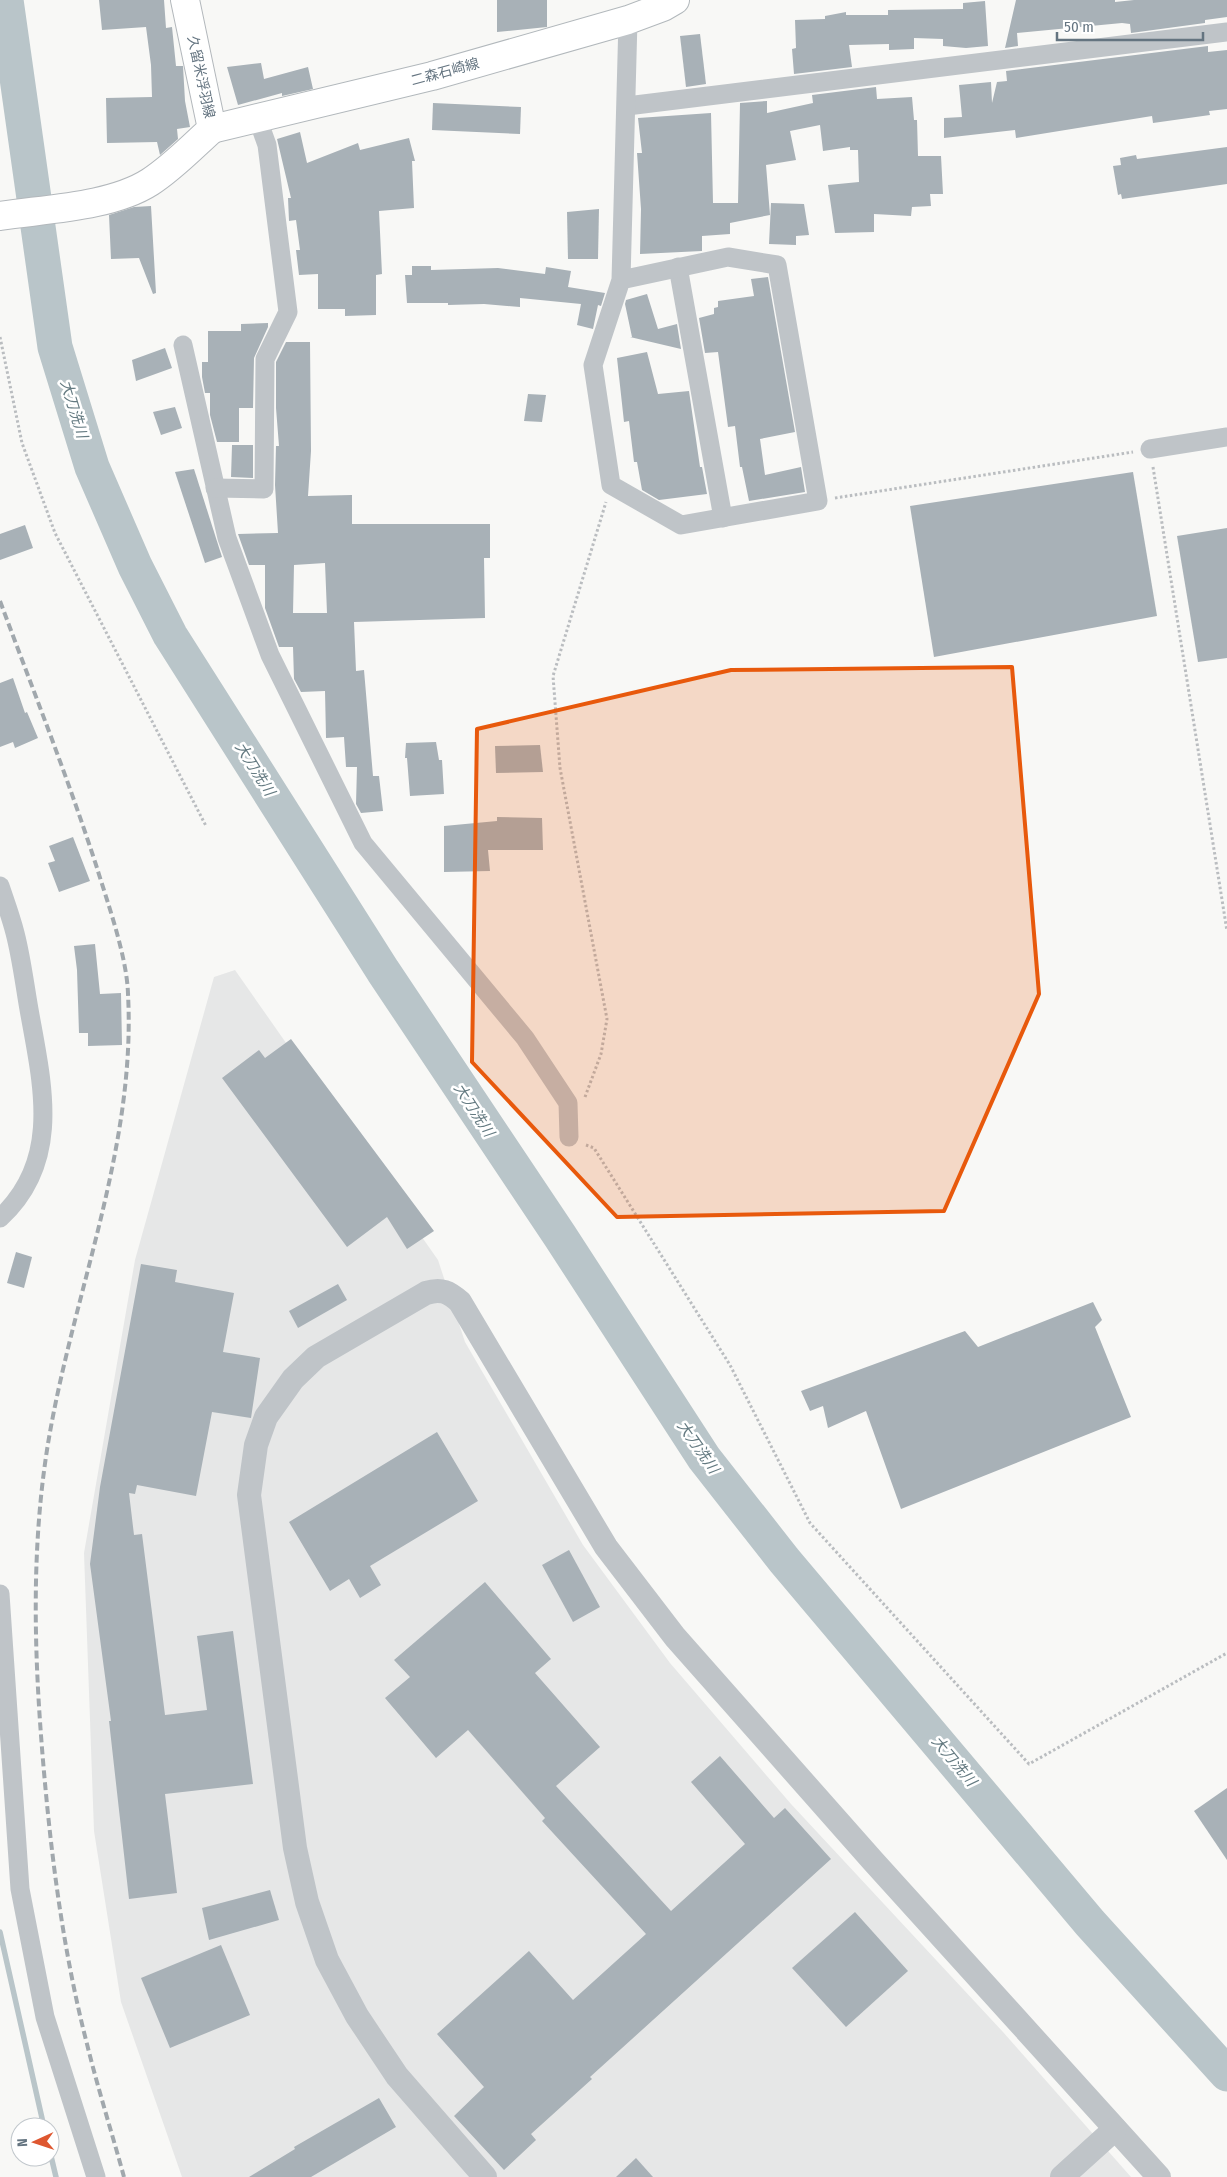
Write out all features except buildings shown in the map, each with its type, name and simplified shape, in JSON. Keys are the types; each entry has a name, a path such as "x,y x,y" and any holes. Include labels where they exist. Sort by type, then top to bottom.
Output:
{"main road":[{"name":"久留米浮羽線","path":"0,216 92,202 128,194 150,182 212,130 185,0"},
{"name":"二森石崎線","path":"212,130 257,117 432,76 628,20 669,4"}],"street":[{"path":"621,280 728,257 777,265 818,501 681,525 611,485 593,365 621,280 628,106 628,20"},
{"path":"628,106 1227,32"},
{"path":"215,488 264,489 266,359 288,312 267,145 257,117"},
{"path":"678,267 723,518"},
{"path":"183,345 227,538 270,655 363,843 525,1038 568,1103 569,1137"},
{"path":"1150,449 1227,437"},
{"path":"0,886 15,932 43,1089 44,1118 39,1154 28,1184 0,1218"},
{"path":"485,2177 397,2076 357,2016 327,1960 307,1902 294,1848 249,1495 256,1445 266,1417 293,1379 316,1357 426,1292 438,1289 450,1293 460,1302 606,1547 675,1637 808,1789 1159,2177"},
{"path":"0,1594 20,1890 45,2016 96,2177"},
{"path":"1062,2177 1115,2129"}],"path":[{"path":"0,337 22,443 55,533 206,826"},
{"path":"818,501 1150,449 1227,931"},
{"path":"583,1100 601,1054 607,1019 560,768 552,676 611,485"},
{"path":"569,1137 594,1148 730,1365 810,1523 1029,1764 1227,1653"}],"highlighted area":[{"path":"1012,667 1039,994 944,1211 617,1217 472,1062 477,729 731,670"}],"shaded area":[{"path":"235,970 438,1260 465,1342 583,1545 670,1663 791,1804 1003,2032 1131,2177 182,2177 121,2002 94,1831 84,1553 135,1260 214,977"}],"waterway":[{"name":"大刀洗川","path":"6,0 55,347 92,467 135,566 170,635 383,971 560,1236 704,1458 784,1560 1090,1923 1227,2074"},
{"path":"0,1932 42,2117"},
{"path":"54,2167 56,2177"}],"railway":[{"path":"0,601 86,834 121,947 127,979 128,1050 123,1105 114,1160 102,1214 61,1377 50,1432 39,1516 36,1602 38,1687 44,1772 65,1943 96,2078 124,2177"}]}
